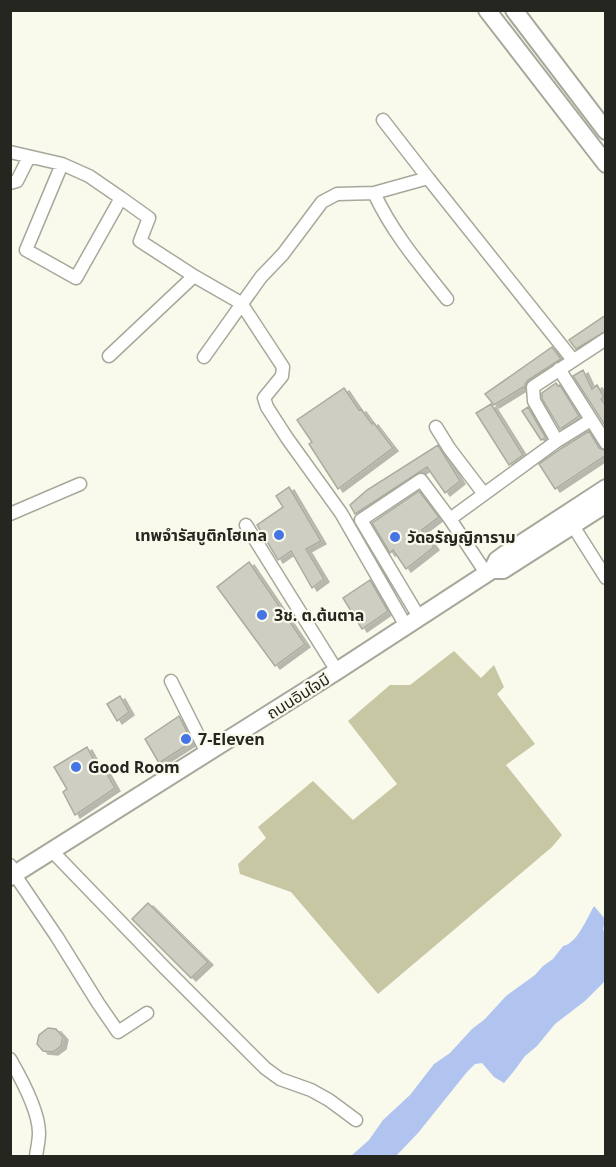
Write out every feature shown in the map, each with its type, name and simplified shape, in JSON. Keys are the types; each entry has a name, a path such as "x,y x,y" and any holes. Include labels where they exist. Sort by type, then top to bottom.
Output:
{"main road":[{"path":"487,10 606,164"},
{"path":"514,10 606,131"},
{"name":"ถนนอินใจมี","path":"12,872 52,851 413,622 489,572 497,560 508,552 606,488"},
{"name":"ถนนอินใจมี","path":"489,572 503,570 606,504"}],"street":[{"path":"383,120 573,360"},
{"path":"10,152 62,164 89,176 149,218 140,241 241,303 283,367 282,376 264,398 267,406 413,622"},
{"path":"10,183 17,181 29,157"},
{"path":"62,164 26,250 51,265 76,278 121,198"},
{"path":"204,357 241,303 283,254 322,202 337,194 374,193 428,178"},
{"path":"374,193 404,245 447,299"},
{"path":"109,356 194,276"},
{"path":"557,441 534,401 533,387 606,339"},
{"path":"560,369 606,443"},
{"path":"450,519 557,441 591,420"},
{"path":"436,427 484,494"},
{"path":"413,622 361,520 421,480 489,572"},
{"path":"10,514 80,484"},
{"path":"246,525 337,671"},
{"path":"573,526 606,578"},
{"path":"171,681 207,753"},
{"path":"52,851 265,1068 280,1079 311,1090 329,1100 356,1120"},
{"path":"12,872 118,1032 147,1013"},
{"path":"10,1059 31,1102 39,1125 36,1156"}],"green space":[{"path":"454,651 481,678 494,665 504,687 497,694 535,744 506,765 562,835 552,847 378,994 291,892 240,874 238,864 266,838 258,827 313,781 353,820 397,784 348,721 390,685 410,685"}],"water":[{"path":"594,906 605,919 603,930 606,932 605,981 585,1001 555,1024 504,1083 494,1077 482,1063 475,1064 396,1156 351,1156 369,1140 383,1120 410,1095 434,1064 450,1053 506,996 535,975 553,959 563,946 573,941"}],"building":[{"path":"606,315 606,331 576,349 569,340"},
{"path":"552,347 561,359 528,380 525,389 523,387 494,405 485,394"},
{"path":"583,370 592,389 597,385 604,397 601,399 606,406 606,427 573,376"},
{"path":"556,383 560,385 579,416 560,429 542,399 542,393"},
{"path":"344,388 359,410 361,409 372,424 373,422 393,448 338,489 309,444 312,442 297,420"},
{"path":"491,404 523,455 509,465 476,413"},
{"path":"528,407 546,438 541,440 522,411"},
{"path":"589,431 599,448 606,451 606,455 555,489 539,464"},
{"path":"438,445 460,481 445,493 427,467 355,514 350,505 367,490"},
{"path":"289,487 321,541 306,549 324,579 312,588 291,551 278,560 257,525 283,507 276,496"},
{"name":"วัดอรัญญิการาม","path":"419,491 439,517 422,530 434,547 406,569 393,550 390,553 372,523"},
{"name":"3ช. ต.ต้นตาล","path":"249,562 305,644 275,666 217,587"},
{"path":"370,580 388,611 362,629 343,598"},
{"path":"120,696 129,712 117,721 107,704"},
{"path":"179,716 192,742 159,763 145,739"},
{"path":"87,747 99,769 103,767 115,788 75,815 63,792 67,789 54,767"},
{"path":"148,903 208,962 191,978 132,919"},
{"path":"48,1028 56,1029 63,1037 61,1046 53,1052 43,1051 37,1044 39,1035"}],"place":[{"name":"เทพจำรัสบูติกโฮเทล","path":"279,535"},
{"name":"วัดอรัญญิการาม","path":"395,537"},
{"name":"3ช. ต.ต้นตาล","path":"262,615"},
{"name":"7-Eleven","path":"186,739"},
{"name":"Good Room","path":"76,767"}]}
